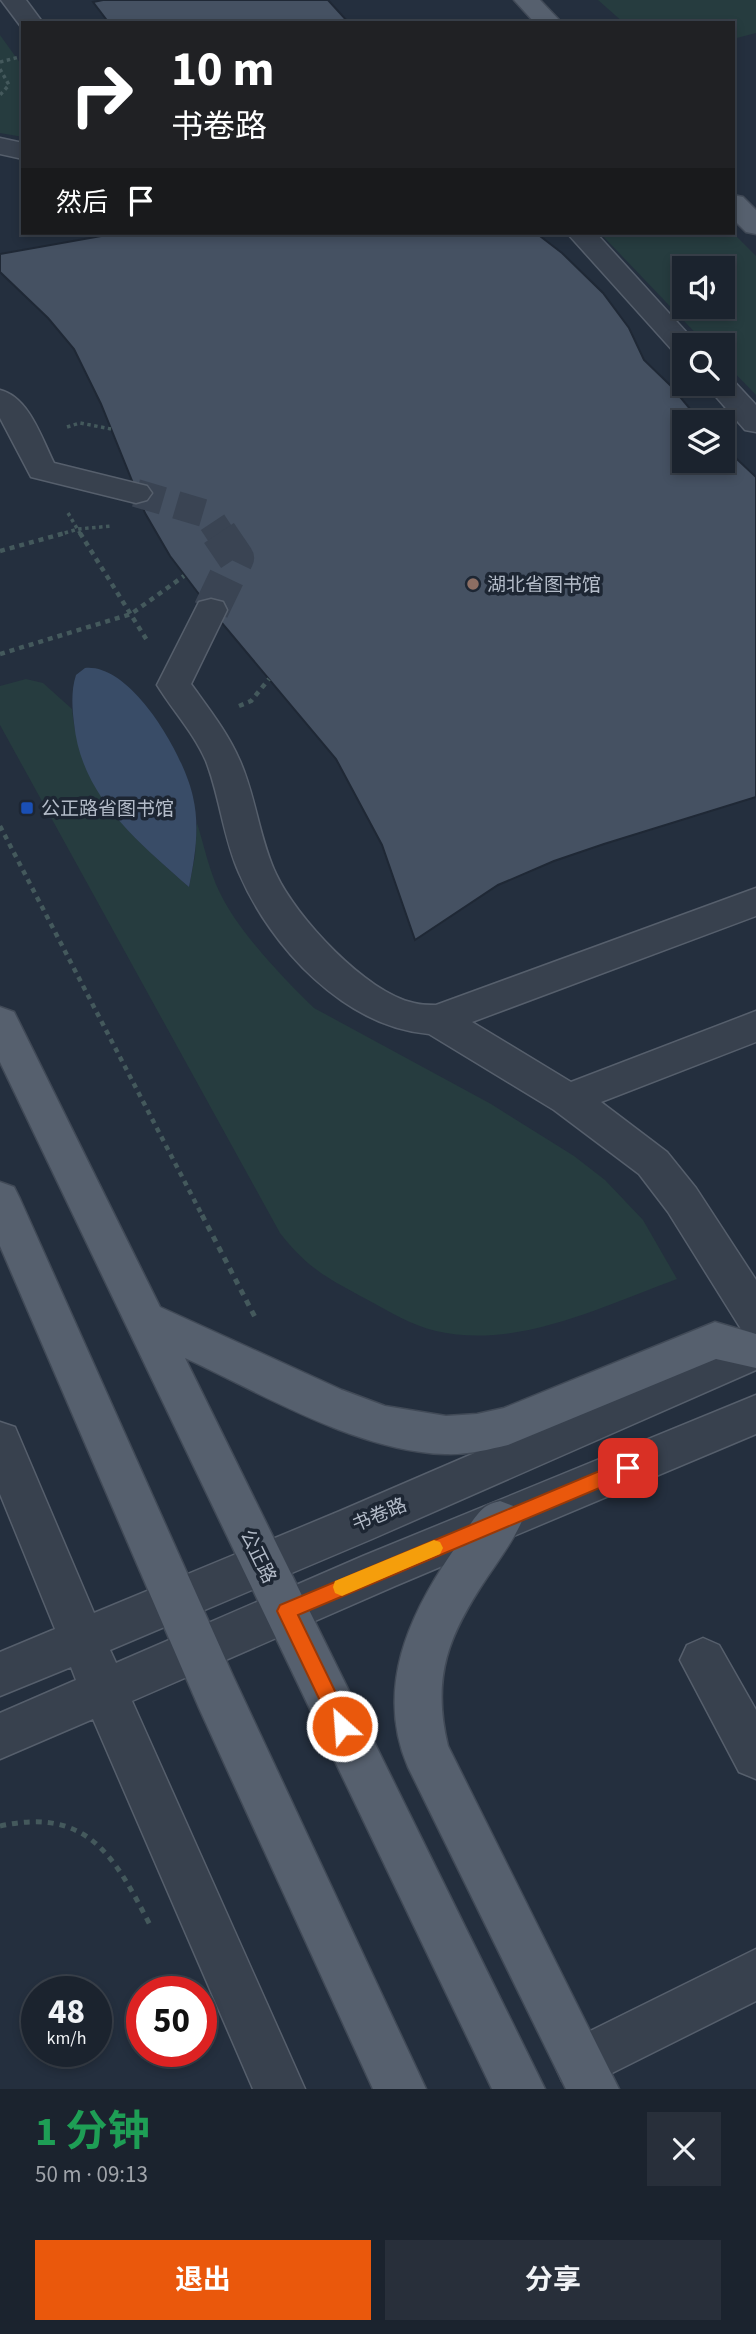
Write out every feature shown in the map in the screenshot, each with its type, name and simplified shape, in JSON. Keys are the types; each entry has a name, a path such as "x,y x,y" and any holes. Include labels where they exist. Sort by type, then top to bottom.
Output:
{"main road":[{"path":"526,0 548,21"},
{"path":"735,205 756,226"},
{"name":"公正路","path":"0,1022 519,2089"},
{"path":"0,1199 198,1650 400,2089"},
{"path":"144,1319 352,1415 395,1429 446,1437 473,1435 508,1426 715,1340 755,1339"},
{"path":"500,1521 446,1599 427,1641 419,1661 415,1692 416,1725 435,1773 586,2076"}],"street":[{"path":"13,0 29,21"},
{"path":"0,146 21,151"},
{"path":"582,235 672,333"},
{"path":"731,396 756,423"},
{"path":"0,399 18,420 42,470 136,493"},
{"path":"211,610 174,685 216,746 235,799 245,842 265,892 332,972 363,997 406,1018 437,1020 756,902"},
{"path":"437,1020 568,1099 653,1163 682,1200 755,1339"},
{"path":"568,1099 756,1026"},
{"name":"书卷路","path":"0,1674 263,1564 755,1339"},
{"path":"0,1736 286,1611 756,1414"},
{"path":"0,1441 104,1691 279,2089"},
{"path":"703,1660 756,1756"},
{"path":"586,2076 756,1974"}],"path":[{"path":"0,62 21,57"},
{"path":"0,69 9,85 0,95"},
{"path":"42,470 174,685"},
{"path":"0,551 78,528"},
{"path":"0,654 131,614 184,576"},
{"path":"0,826 291,1388"},
{"path":"0,1826 17,1821 51,1819 66,1823 88,1837 128,1883 152,1929"}],"green space":[{"path":"598,0 756,0 756,33 735,38 735,21 622,21"},
{"path":"0,35 21,64 21,137 0,133"},
{"path":"602,235 735,235 756,256 756,395 735,373 735,333 696,333 682,319 735,319 735,256 672,256 672,308"},
{"path":"26,679 43,683 72,709 77,739 97,789 128,830 189,887 195,856 197,823 212,875 237,922 314,1008 491,1104 574,1156 605,1180 643,1220 677,1279 559,1322 497,1335 467,1335 436,1331 401,1318 330,1279 300,1256 280,1233 0,725 0,686"}],"water":[{"path":"85,668 103,670 121,680 138,696 168,737 179,759 193,797 196,820 195,853 189,887 150,853 115,816 88,773 79,749 72,705 76,675"}],"building":[{"path":"328,0 347,21 107,21 93,2"},
{"name":"湖北省图书馆","path":"107,235 539,235 562,253 603,293 629,328 644,360 672,387 672,396 679,396 691,410 672,410 672,473 735,473 735,457 756,477 756,797 554,861 498,885 415,940 382,845 336,759 211,610 170,556 145,513 101,404 74,349 48,318 0,272 0,254"}],"tunnel":[{"path":"136,493 207,514 221,535"},
{"path":"211,610 236,558 219,533"}],"slow traffic":[{"path":"342,1587 434,1548"}],"place":[{"name":"湖北省图书馆","path":"473,584"},
{"name":"公正路省图书馆","path":"27,808"}],"route":[{"path":"342,1726 286,1611 628,1468"}]}
